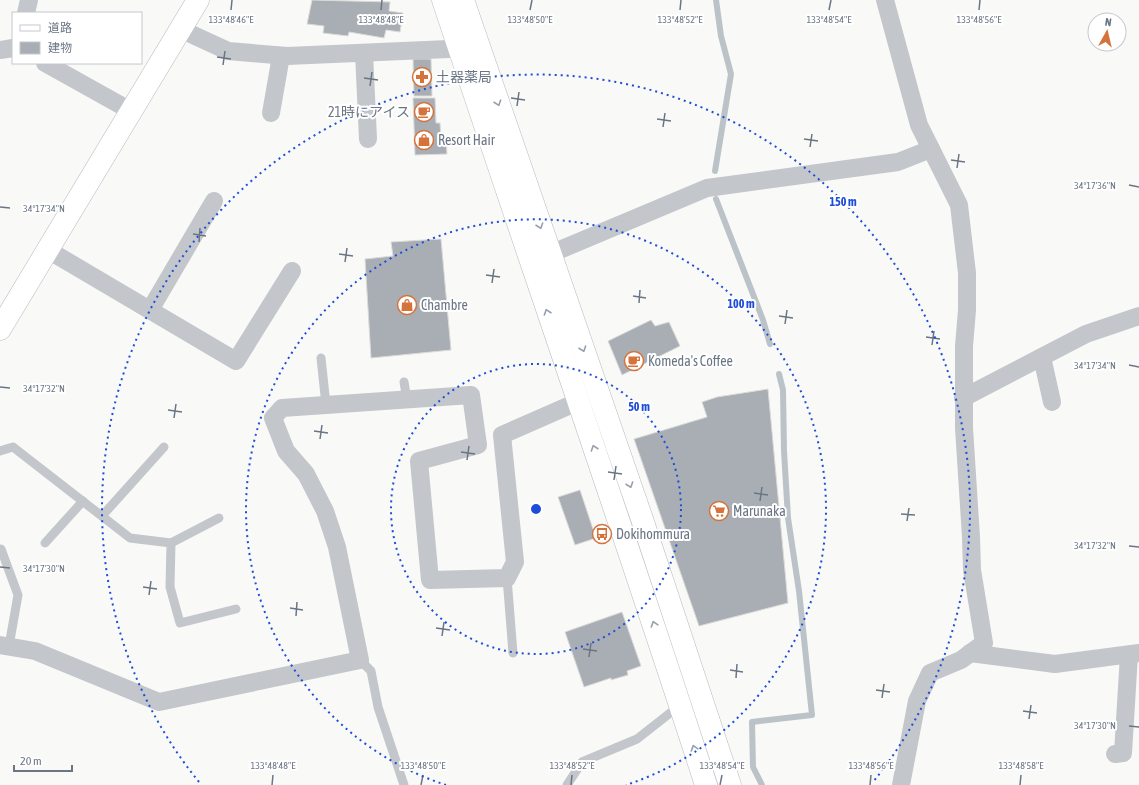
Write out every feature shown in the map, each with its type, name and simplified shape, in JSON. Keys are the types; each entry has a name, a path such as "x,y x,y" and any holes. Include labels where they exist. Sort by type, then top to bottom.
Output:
{"street":[{"path":"26,12 29,0"},
{"path":"0,329 198,0"},
{"path":"442,0 469,49 550,254 730,785"},
{"path":"463,0 469,49 530,262 706,785"},
{"path":"885,0 919,125 959,205 966,273 964,398 972,570 984,643 961,660 930,673 917,701 901,785"},
{"path":"180,29 228,51 281,56 469,49"},
{"path":"0,50 12,48"},
{"path":"364,53 368,138"},
{"path":"270,113 281,56"},
{"path":"47,64 131,111"},
{"path":"530,262 707,188 898,162 931,149"},
{"path":"150,310 214,201"},
{"path":"48,250 236,361 292,271"},
{"path":"964,398 1086,334 1139,316"},
{"path":"1042,357 1052,402"},
{"path":"5,646 36,651 159,702 360,660 337,547 325,511 306,474 286,451 273,418 282,408 326,405 406,391 472,396 478,445"},
{"path":"502,435 514,562 507,578 430,580 419,461 478,445 598,393"},
{"path":"970,653 1055,664 1134,654 1123,753 1115,754"}],"lane":[{"path":"321,358 326,405"},
{"path":"0,451 13,446 130,538 171,543 219,518"},
{"path":"102,516 164,447"},
{"path":"45,543 83,501"},
{"path":"171,543 170,587 180,624 236,609"},
{"path":"1,549 18,596 5,646"},
{"path":"507,578 513,653"},
{"path":"360,660 371,671 378,707 404,785"},
{"path":"567,785 582,762 637,739 680,705"}],"building":[{"path":"312,0 390,2 389,11 403,13 400,32 386,30 384,38 349,32 348,36 323,33 324,26 307,24"},
{"path":"413,59 431,59 432,96 414,96"},
{"path":"413,98 435,98 436,123 440,123 441,139 446,139 447,154 415,155"},
{"name":"Chambre","path":"441,239 451,350 371,358 365,259 393,256 391,242"},
{"name":"Komeda's Coffee","path":"651,320 655,326 669,322 680,346 622,375 608,341"},
{"name":"Marunaka","path":"768,389 788,603 699,626 634,439 707,417 702,402 717,397"},
{"path":"580,490 596,538 575,545 558,497"},
{"path":"622,612 641,666 627,671 628,675 611,680 611,678 584,687 565,632"}],"waterway":[{"path":"715,171 731,74 721,36 716,0"},
{"path":"716,199 763,320 770,344"},
{"path":"762,785 753,767 752,722 812,715 799,591 788,518 784,451 783,390 779,374"}],"place":[{"name":"土器薬局","path":"422,77"},
{"name":"21時にアイス","path":"424,112"},
{"name":"Resort Hair","path":"424,140"},
{"name":"Chambre","path":"407,305"},
{"name":"Komeda's Coffee","path":"634,361"},
{"name":"Marunaka","path":"719,511"},
{"name":"Dokihommura","path":"602,534"}]}
